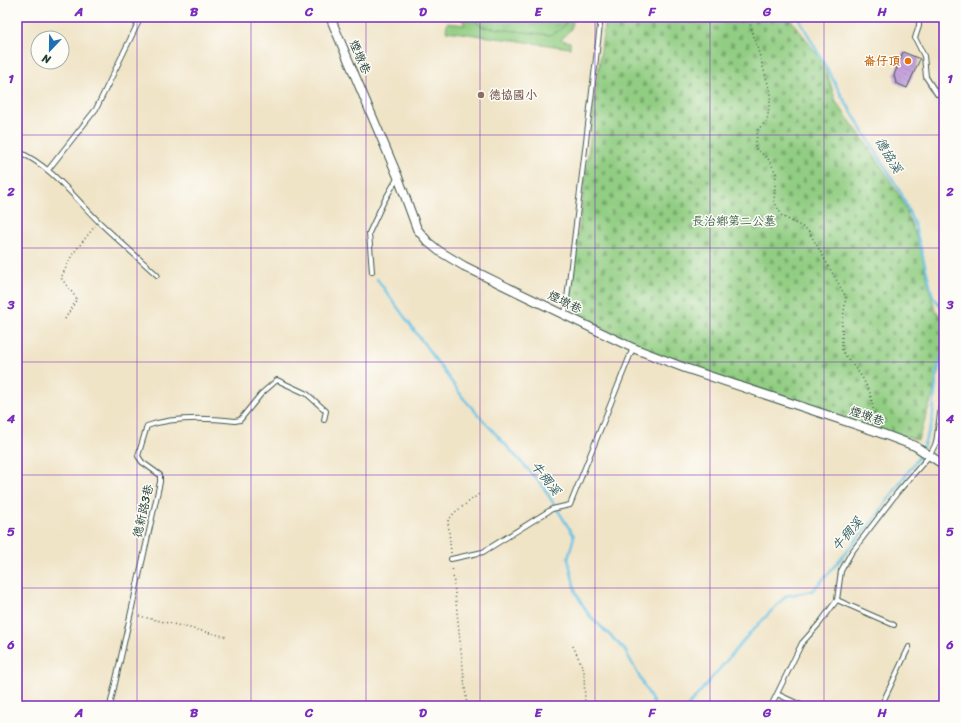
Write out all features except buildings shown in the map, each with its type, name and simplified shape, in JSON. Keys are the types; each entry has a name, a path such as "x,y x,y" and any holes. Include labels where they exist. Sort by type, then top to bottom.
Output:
{"street":[{"name":"煙墩巷","path":"330,17 398,177 417,229 439,252 464,266 633,348 684,368 875,431 915,446 944,465"}],"lane":[{"path":"48,170 96,109 141,17"},
{"path":"565,315 601,17"},
{"path":"919,17 919,26 915,38 924,56 926,78 937,94"},
{"path":"17,151 26,155 48,170 98,221 157,275"},
{"path":"372,272 369,233 383,203 398,177"},
{"path":"451,559 483,552 552,509 570,505 633,348"},
{"name":"德新路3巷","path":"110,706 160,482 160,476 142,462 138,456 147,426 157,422 195,419 240,420 261,394 277,380 307,394 326,411 324,420"},
{"path":"771,706 802,643 820,624 838,600 841,571 851,553 936,443 944,385"},
{"path":"838,600 894,625"},
{"path":"881,706 909,647"},
{"path":"777,694 803,706"}],"path":[{"path":"750,17 771,94 767,121 758,129 755,148 769,160 776,173 774,201 782,216 808,230 846,297 842,324 842,351 862,377 870,393 874,412 875,431"},
{"path":"65,319 77,299 61,278 72,255 98,221"},
{"path":"467,706 448,521 454,513 479,494"},
{"path":"130,614 227,638"},
{"path":"573,646 584,670 584,706"}],"green space":[{"path":"461,17 471,17 483,27 549,35 561,29 565,24 567,17 574,17 571,29 561,40 570,42 570,48 446,31 447,23 465,25"},
{"path":"471,17 567,17 565,24 561,29 549,35 483,27"},
{"name":"長治鄉第二公墓","path":"605,17 789,17 824,63 836,102 869,147 901,198 920,246 935,309 944,322 944,353 933,395 918,440 867,426 681,365 582,319 570,302"}],"waterway":[{"name":"德協溪","path":"798,17 840,93 901,193 915,226 933,296 944,311"},
{"name":"牛稠溪","path":"377,279 464,399 542,485 574,536 568,559 576,593 588,614 625,650 655,706"},
{"name":"牛稠溪","path":"688,706 750,633 786,596 812,591 878,514 920,455 932,423 937,371 944,350"}],"place":[{"name":"崙仔頂","path":"908,61"},
{"name":"德協國小","path":"481,95"}]}
